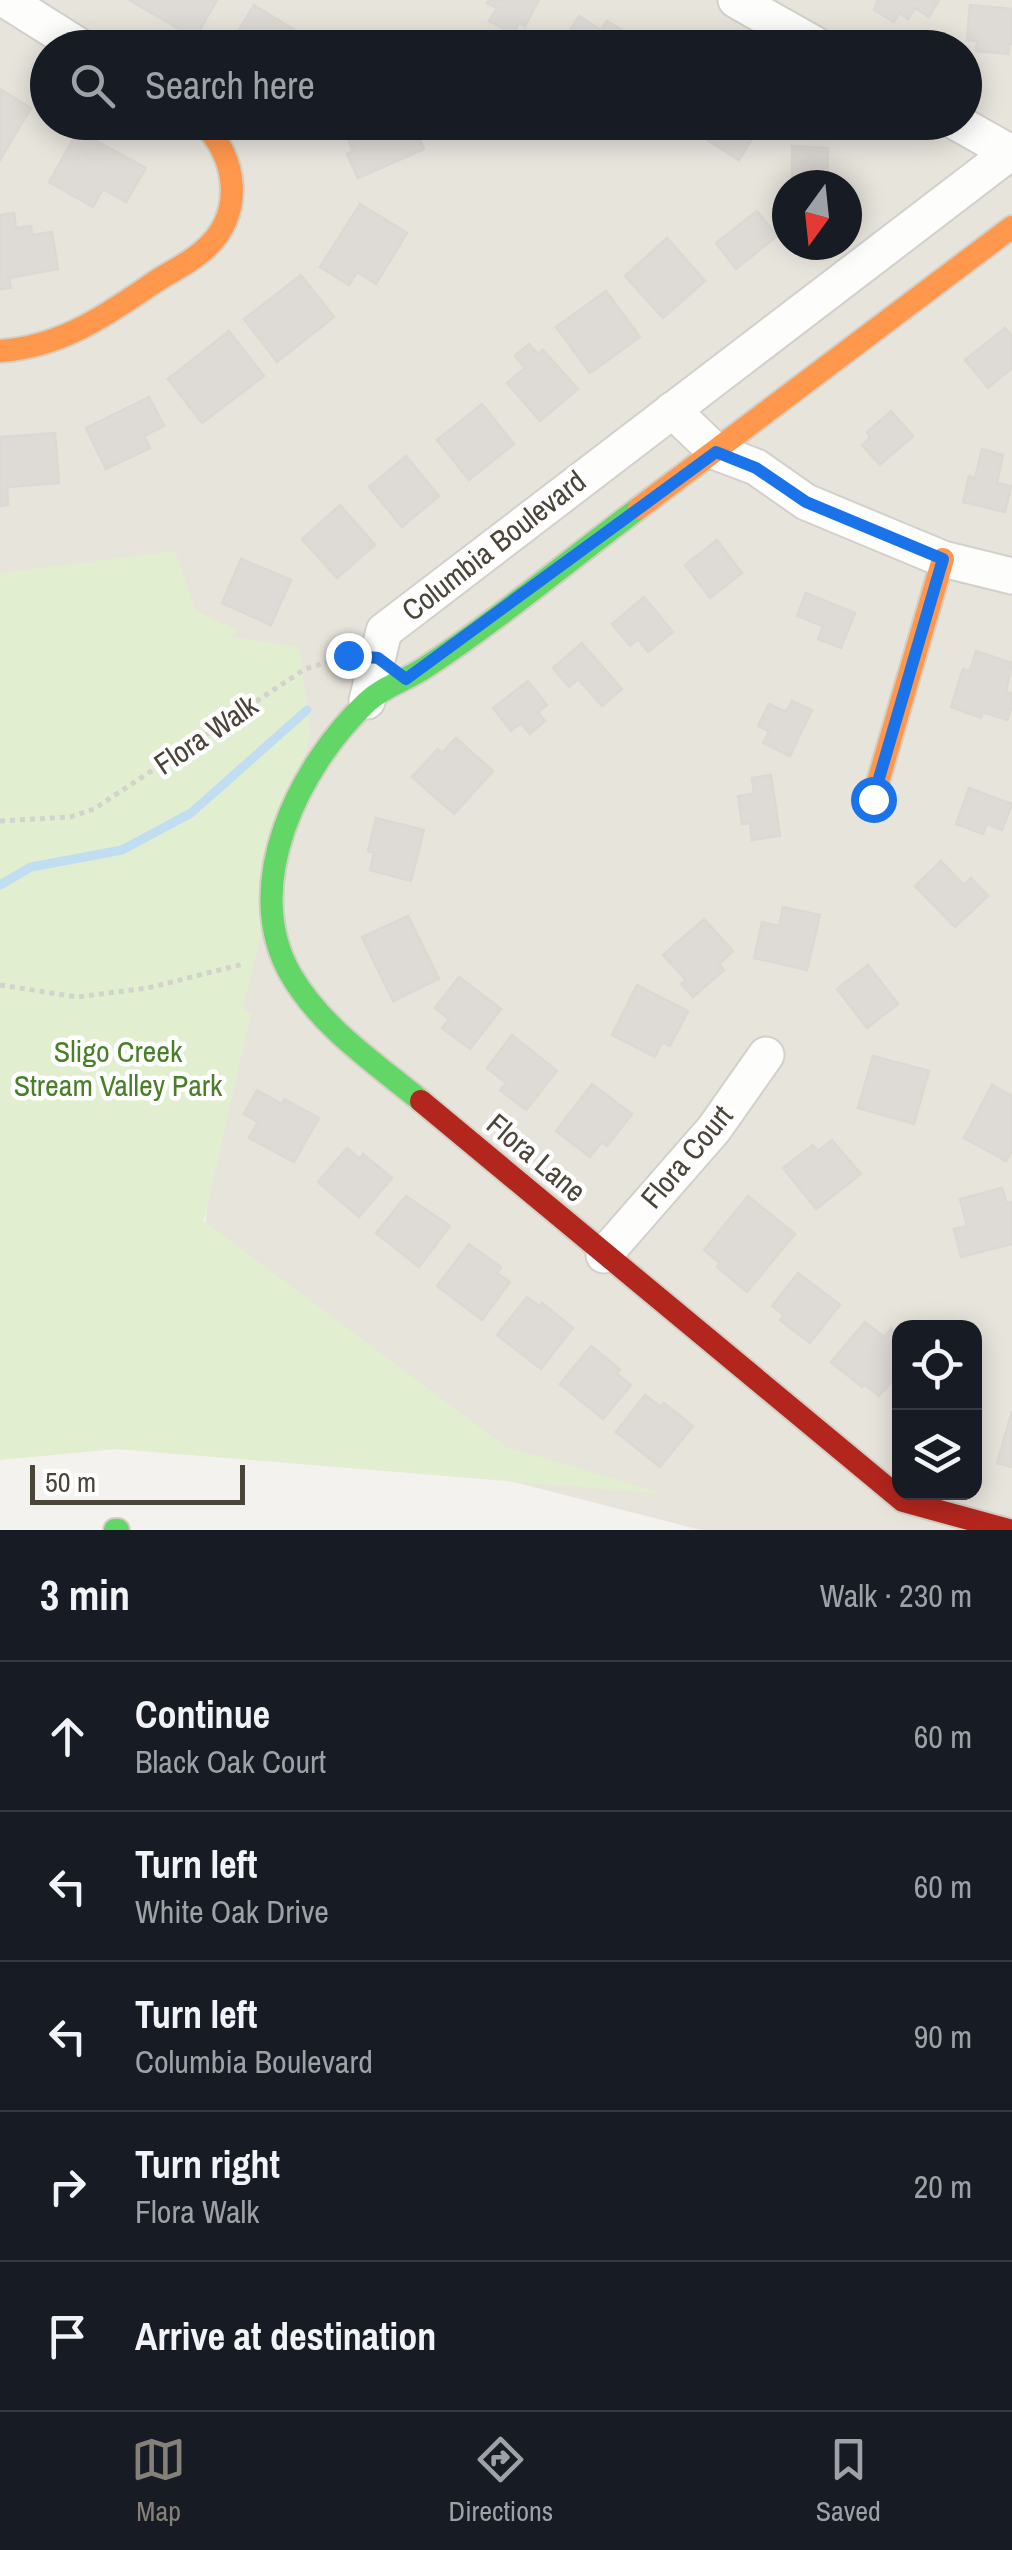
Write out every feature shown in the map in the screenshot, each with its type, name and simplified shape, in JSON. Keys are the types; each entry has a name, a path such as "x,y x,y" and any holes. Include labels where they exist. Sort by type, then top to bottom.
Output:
{"street":[{"path":"6,0 54,30"},
{"path":"736,0 789,30"},
{"path":"982,136 1011,152"},
{"path":"0,351 19,351 76,334 209,246 228,219 232,192 230,157 216,140"},
{"name":"Columbia Boulevard","path":"367,701 384,631 1011,152"},
{"name":"Columbia Boulevard","path":"367,701 424,669 1012,227"},
{"path":"672,410 716,452 756,468 806,502 943,559 1012,576"},
{"path":"873,799 943,559"},
{"name":"Flora Lane","path":"367,701 312,771 283,826 270,886 279,951 296,986 332,1027 903,1501 1009,1530"},
{"name":"Flora Court","path":"604,1255 714,1130 766,1055"}],"path":[{"name":"Flora Walk","path":"0,822 70,816 94,809 305,668 348,655 378,658"},
{"path":"0,985 76,997 148,988 258,960"}],"shaded area":[{"path":"0,0 1012,0 1012,1530 701,1530 506,1480 202,1259 240,865 0,808"}],"green space":[{"name":"Sligo Creek Stream Valley Park","path":"175,551 196,611 238,630 232,637 299,647 311,731 243,1008 251,1014 204,1221 506,1447 665,1494 116,1449 0,1460 0,573"}],"building":[{"path":"129,0 217,0 200,30 181,30"},
{"path":"539,0 525,26 519,23 515,30 506,30 489,21 497,8 487,3"},
{"path":"878,0 939,0 929,17 915,8 908,19 899,13 894,22 874,10"},
{"path":"254,5 295,30 239,30"},
{"path":"970,5 1012,9 1012,44 1008,54 982,52 982,30 968,30"},
{"path":"579,16 601,30 570,30"},
{"path":"607,21 622,30 601,30"},
{"path":"0,89 30,110 0,160"},
{"path":"73,140 95,140 146,168 126,202 103,189 93,207 49,182"},
{"path":"348,140 420,140 424,149 358,178 347,154 353,151"},
{"path":"707,140 751,140 739,160"},
{"path":"792,146 828,148 827,170 792,170"},
{"path":"360,204 407,233 376,284 357,272 349,285 320,267"},
{"path":"757,211 772,230 772,240 736,269 716,243"},
{"path":"14,213 16,228 31,226 32,235 52,232 58,269 9,278 11,288 0,289 0,215"},
{"path":"667,238 705,281 663,318 625,276"},
{"path":"301,275 334,317 277,362 244,319"},
{"path":"606,291 640,337 590,373 556,327"},
{"path":"1005,328 1012,336 1012,368 988,388 965,360"},
{"path":"229,331 264,376 202,423 168,379"},
{"path":"529,344 538,354 543,350 578,389 540,421 507,383 525,368 515,356"},
{"path":"149,397 164,426 144,436 150,448 106,469 86,428"},
{"path":"482,404 514,444 469,480 437,440"},
{"path":"891,411 913,436 880,465 862,445 870,438 867,432"},
{"path":"55,433 59,483 7,487 8,505 0,506 0,437"},
{"path":"982,449 1003,455 997,483 1011,486 1005,512 963,502 969,476 975,478"},
{"path":"406,456 439,496 402,527 369,487"},
{"path":"340,505 375,545 337,578 302,539"},
{"path":"717,540 742,573 710,598 685,565"},
{"path":"241,559 291,580 271,625 222,603"},
{"path":"806,593 855,613 841,648 818,639 823,626 797,616"},
{"path":"644,597 673,632 648,652 638,639 630,646 612,624"},
{"path":"582,643 622,689 602,706 578,679 569,687 553,668"},
{"path":"976,651 1012,663 1006,692 1012,694 1012,706 1007,720 983,712 981,718 951,707 963,669 970,671"},
{"path":"528,681 547,705 538,712 545,721 530,734 521,723 511,731 493,708"},
{"path":"792,701 812,710 790,756 763,743 769,731 758,726 769,704 786,712"},
{"path":"456,738 493,771 454,814 412,777 438,749 442,753"},
{"path":"771,775 780,836 752,840 750,823 742,824 738,796 754,794 752,778"},
{"path":"969,788 1012,804 1002,830 987,824 983,834 956,824"},
{"path":"376,818 424,830 411,881 370,870 374,853 368,851"},
{"path":"941,861 964,885 971,878 988,896 955,927 915,886"},
{"path":"783,907 820,915 807,970 754,958 762,922 779,926"},
{"path":"408,916 439,979 393,1001 362,937"},
{"path":"704,919 733,951 719,964 724,970 693,997 681,984 686,980 663,955"},
{"path":"868,965 898,1004 867,1028 837,989"},
{"path":"459,977 501,1009 470,1049 442,1028 449,1019 435,1008"},
{"path":"637,985 688,1011 670,1046 662,1042 655,1057 612,1035"},
{"path":"512,1035 557,1071 526,1110 500,1090 506,1083 487,1068"},
{"path":"873,1056 929,1071 914,1124 858,1108"},
{"path":"592,1084 632,1114 607,1146 602,1142 590,1157 556,1131"},
{"path":"992,1085 1012,1096 1012,1150 1006,1161 964,1138"},
{"path":"257,1090 319,1118 294,1162 249,1138 258,1122 244,1114"},
{"path":"832,1140 861,1174 816,1209 783,1168 813,1145 818,1151"},
{"path":"347,1148 360,1159 363,1154 392,1178 359,1217 318,1182"},
{"path":"1002,1188 1007,1204 1012,1202 1012,1244 961,1257 954,1229 967,1226 960,1199"},
{"path":"406,1196 450,1226 419,1267 376,1233"},
{"path":"748,1196 795,1234 747,1292 717,1267 720,1263 704,1250"},
{"path":"469,1244 501,1267 497,1273 510,1282 482,1320 437,1286"},
{"path":"798,1273 840,1305 810,1343 780,1320 784,1315 772,1306"},
{"path":"527,1297 540,1307 542,1303 573,1328 541,1369 497,1335"},
{"path":"865,1322 884,1337 892,1329 892,1381 879,1396 831,1362"},
{"path":"591,1346 620,1369 616,1373 631,1385 603,1419 560,1384"},
{"path":"645,1395 661,1407 664,1403 693,1426 660,1467 616,1432"},
{"path":"1012,1411 1012,1467 997,1463"}],"waterway":[{"path":"0,885 31,867 122,850 191,813 307,710"}],"traffic: fast":[{"path":"421,1101 333,1028 291,975 277,940 272,903 284,828 320,759 367,702 453,649 639,508"}],"traffic: slow":[{"path":"0,351 62,337 116,308 204,250 217,236 231,203 229,168 216,140"},
{"path":"639,508 1012,227"},
{"path":"873,799 943,559"}],"traffic: jam":[{"path":"421,1101 903,1501 1009,1530"}],"route":[{"path":"348,655 378,658 406,679 716,452 756,468 806,502 943,559 873,799"}]}
